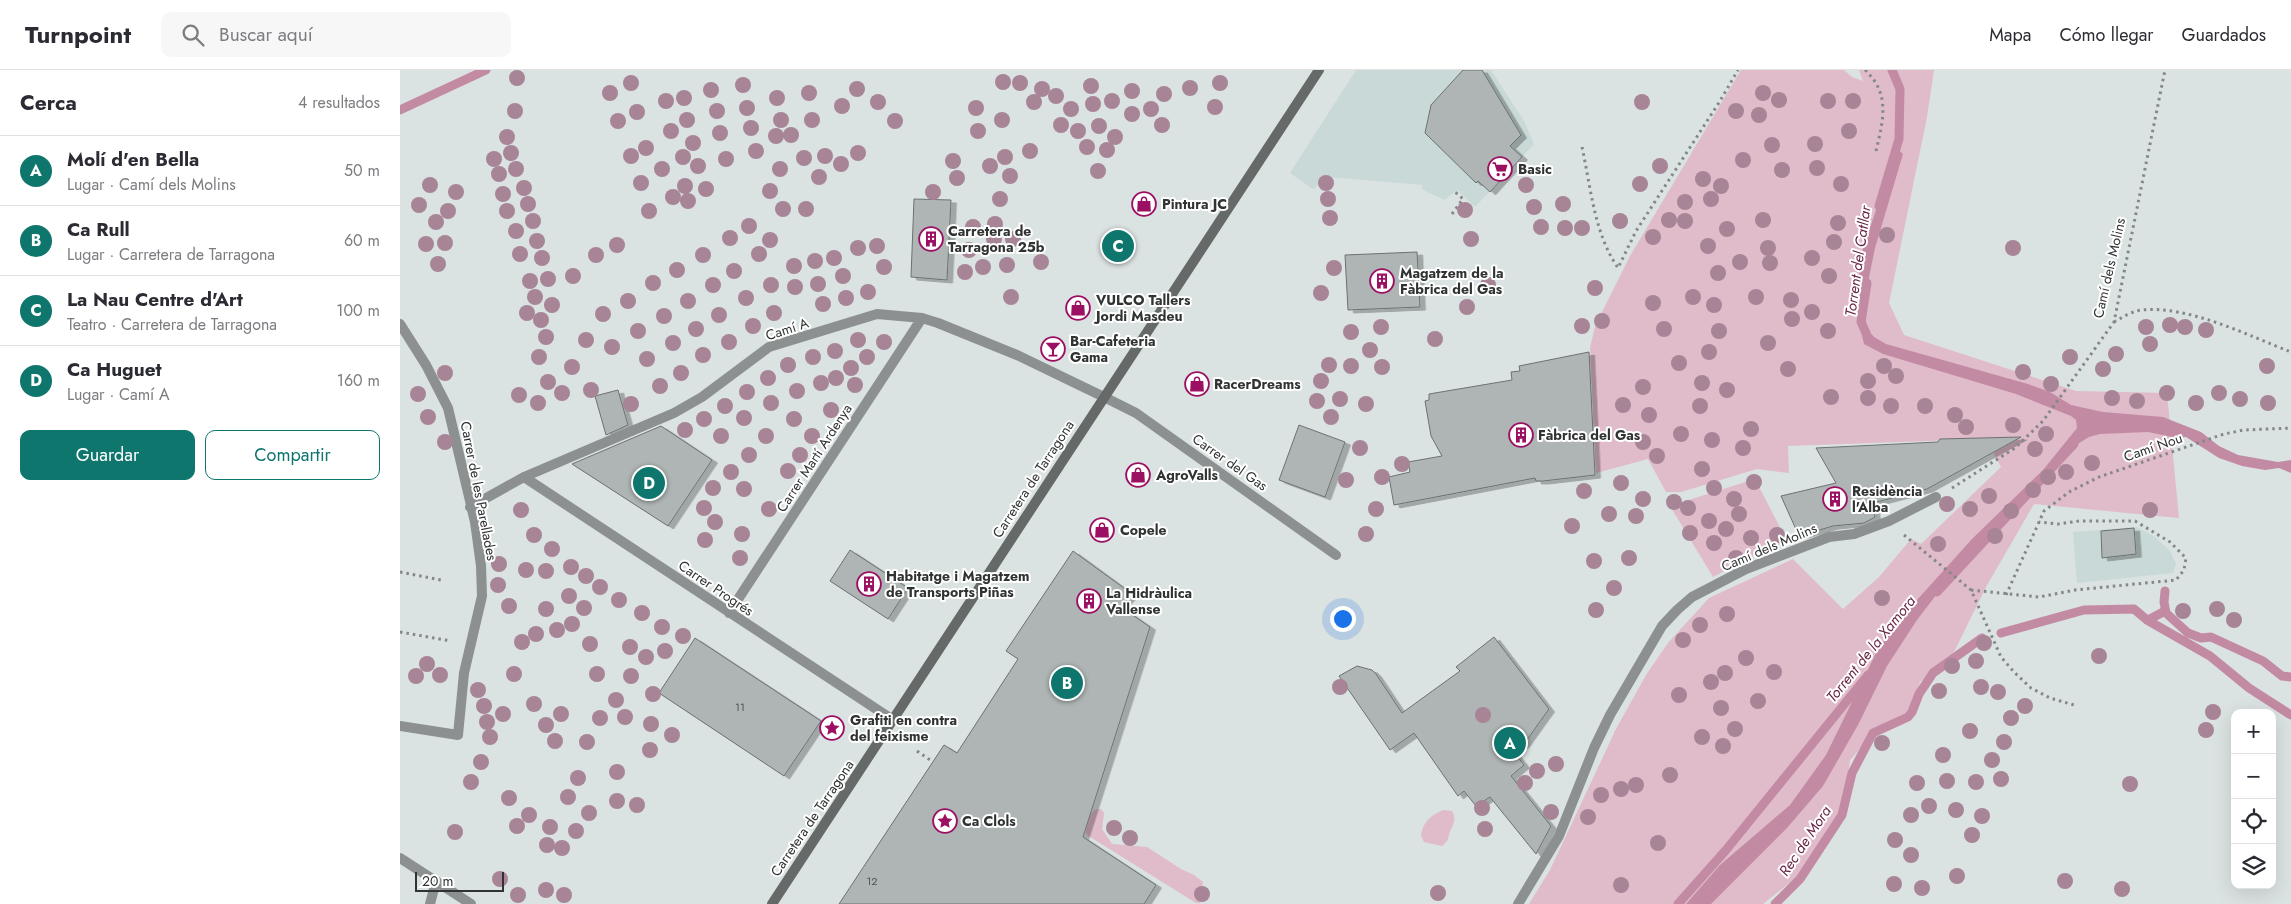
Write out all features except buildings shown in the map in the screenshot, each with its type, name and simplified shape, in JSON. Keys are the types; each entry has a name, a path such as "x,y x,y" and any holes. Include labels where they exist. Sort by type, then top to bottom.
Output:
{"main road":[{"name":"Carretera de Tarragona","path":"772,904 1319,70"}],"street":[{"name":"Camí A","path":"470,507 524,476 674,413 702,397 770,347 877,314 922,318 1017,355 1104,396"},
{"name":"Carrer Martí Ardenya","path":"729,613 922,318"},
{"name":"Carrer de les Parellades","path":"400,324 426,364 448,408 481,566 482,596 464,673 458,735 400,726"},
{"name":"Carrer del Gas","path":"1104,396 1136,412 1336,555"},
{"name":"Carrer Progrés","path":"524,476 729,613 894,720"},
{"name":"Camí dels Molins","path":"1518,904 1559,836 1594,748 1610,715 1662,626 1678,610 1692,598 1714,585 1777,556 1829,537 1854,534 1889,521 1936,497"},
{"path":"400,858 471,904"},
{"path":"430,904 436,881"}],"path":[{"path":"1582,146 1601,236 1607,251 1618,268 1636,231 1738,70"},
{"path":"1865,70 1876,80 1884,114 1876,151"},
{"name":"Camí dels Molins","path":"1936,497 2015,448 2043,421 2114,322 2165,70"},
{"path":"1452,214 1463,199 1454,191"},
{"path":"2114,322 2140,310 2171,311 2199,318 2291,352"},
{"name":"Camí Nou","path":"2006,595 2044,511 2070,492 2099,477 2224,434 2244,430 2291,428"},
{"path":"1889,521 1928,556 1971,590 2001,657 2014,672 2031,688 2050,698 2074,704"},
{"path":"1971,590 2039,597 2075,590 2176,580 2184,570 2186,558 2180,550 2156,532 2135,521 2079,521 2058,524 2039,522"},
{"path":"400,572 441,580"},
{"path":"400,632 451,641"},
{"path":"917,751 933,762"}],"shaded area":[{"path":"1356,70 1491,70 1524,121 1534,144 1475,207 1457,190 1445,200 1421,188 1423,185 1328,177 1313,189 1290,173"},
{"path":"1741,70 1844,70 1852,77 1863,81 1859,70 1934,70 1927,117 1889,303 1904,335 2076,391 2167,393 2179,518 2034,504 1986,587 1954,652 1920,682 1909,716 1877,730 1850,760 1844,804 1826,837 1799,875 1763,904 1529,904 1550,870 1616,729 1646,675 1668,643 1709,598 1793,559 1843,609 1879,577 1911,539 1921,544 2001,467 1986,439 1788,446 1789,473 1757,469 1681,492 1666,492 1648,459 1596,473 1590,348 1595,326 1630,256"},
{"path":"1896,148 1903,154 1875,248 1864,302 1864,314 1868,330 1874,337 1886,344 2028,384 2050,392 2071,405 2103,412 2163,417 2201,432 2219,446 2238,455 2278,462 2291,460 2291,473 2279,468 2265,470 2242,466 2219,458 2186,437 2177,438 2148,432 2100,434 2089,437 2076,445 2039,477 1977,543 1917,620 1887,666 1858,725 1823,786 1787,828 1711,904 1686,904 1720,865 1790,805 1826,755 1876,653 1898,621 1972,539 2043,470 2077,428 2076,420 2071,416 2016,394 1883,354 1864,344 1861,331 1859,261 1878,204 1889,181"},
{"path":"1755,479 1787,541 1762,551 1713,577 1670,506"},
{"path":"2137,527 2155,537 2170,551 2176,564 2173,573 2077,583 2073,532"},
{"path":"1097,809 1101,809 1104,813 1102,829 1112,844 1147,847 1203,882 1200,903 1196,903 1087,835 1085,827 1087,820"},
{"path":"1443,810 1452,811 1454,815 1454,823 1448,840 1442,846 1424,842 1421,836 1425,823"}],"waterway":[{"path":"400,110 486,70"},
{"name":"Torrent del Catllar","path":"1879,206 1899,139 1900,89 1892,70"},
{"name":"Torrent del Catllar","path":"1866,333 1861,322 1867,283"},
{"name":"Torrent de la Xamora","path":"1937,592 2074,444"},
{"path":"2165,591 2166,613 2188,633 2201,638 2211,637 2263,661 2282,676 2291,677"},
{"path":"2001,633 2084,610 2134,609 2147,620 2210,656 2249,688 2291,715"},
{"path":"2148,620 2165,611"},
{"name":"Rec de Mora","path":"1775,904 1800,879 1842,815 1852,773 1873,733 1908,717 1919,694 1933,673 1982,638"},
{"name":"Torrent de la Xamora","path":"1678,904 1726,850 1868,675"}],"place":[{"name":"Basic","path":"1500,169"},
{"name":"Pintura JC","path":"1144,204"},
{"name":"Carretera de Tarragona 25b","path":"931,239"},
{"name":"La Nau Centre d'Art","path":"1118,246"},
{"name":"Magatzem de la Fàbrica del Gas","path":"1382,281"},
{"name":"VULCO Tallers Jordi Masdeu","path":"1078,308"},
{"name":"Bar-Cafeteria Gama","path":"1053,349"},
{"name":"RacerDreams","path":"1197,384"},
{"name":"Fàbrica del Gas","path":"1521,435"},
{"name":"AgroValls","path":"1138,475"},
{"name":"Ca Huguet","path":"649,483"},
{"name":"Residència l'Alba","path":"1835,499"},
{"name":"Copele","path":"1102,530"},
{"name":"Habitatge i Magatzem de Transports Piñas","path":"869,584"},
{"name":"La Hidràulica Vallense","path":"1089,601"},
{"name":"Ca Rull","path":"1067,683"},
{"name":"Grafiti en contra del feixisme","path":"832,728"},
{"name":"Molí d'en Bella","path":"1510,743"},
{"name":"Ca Clols","path":"945,821"}]}
